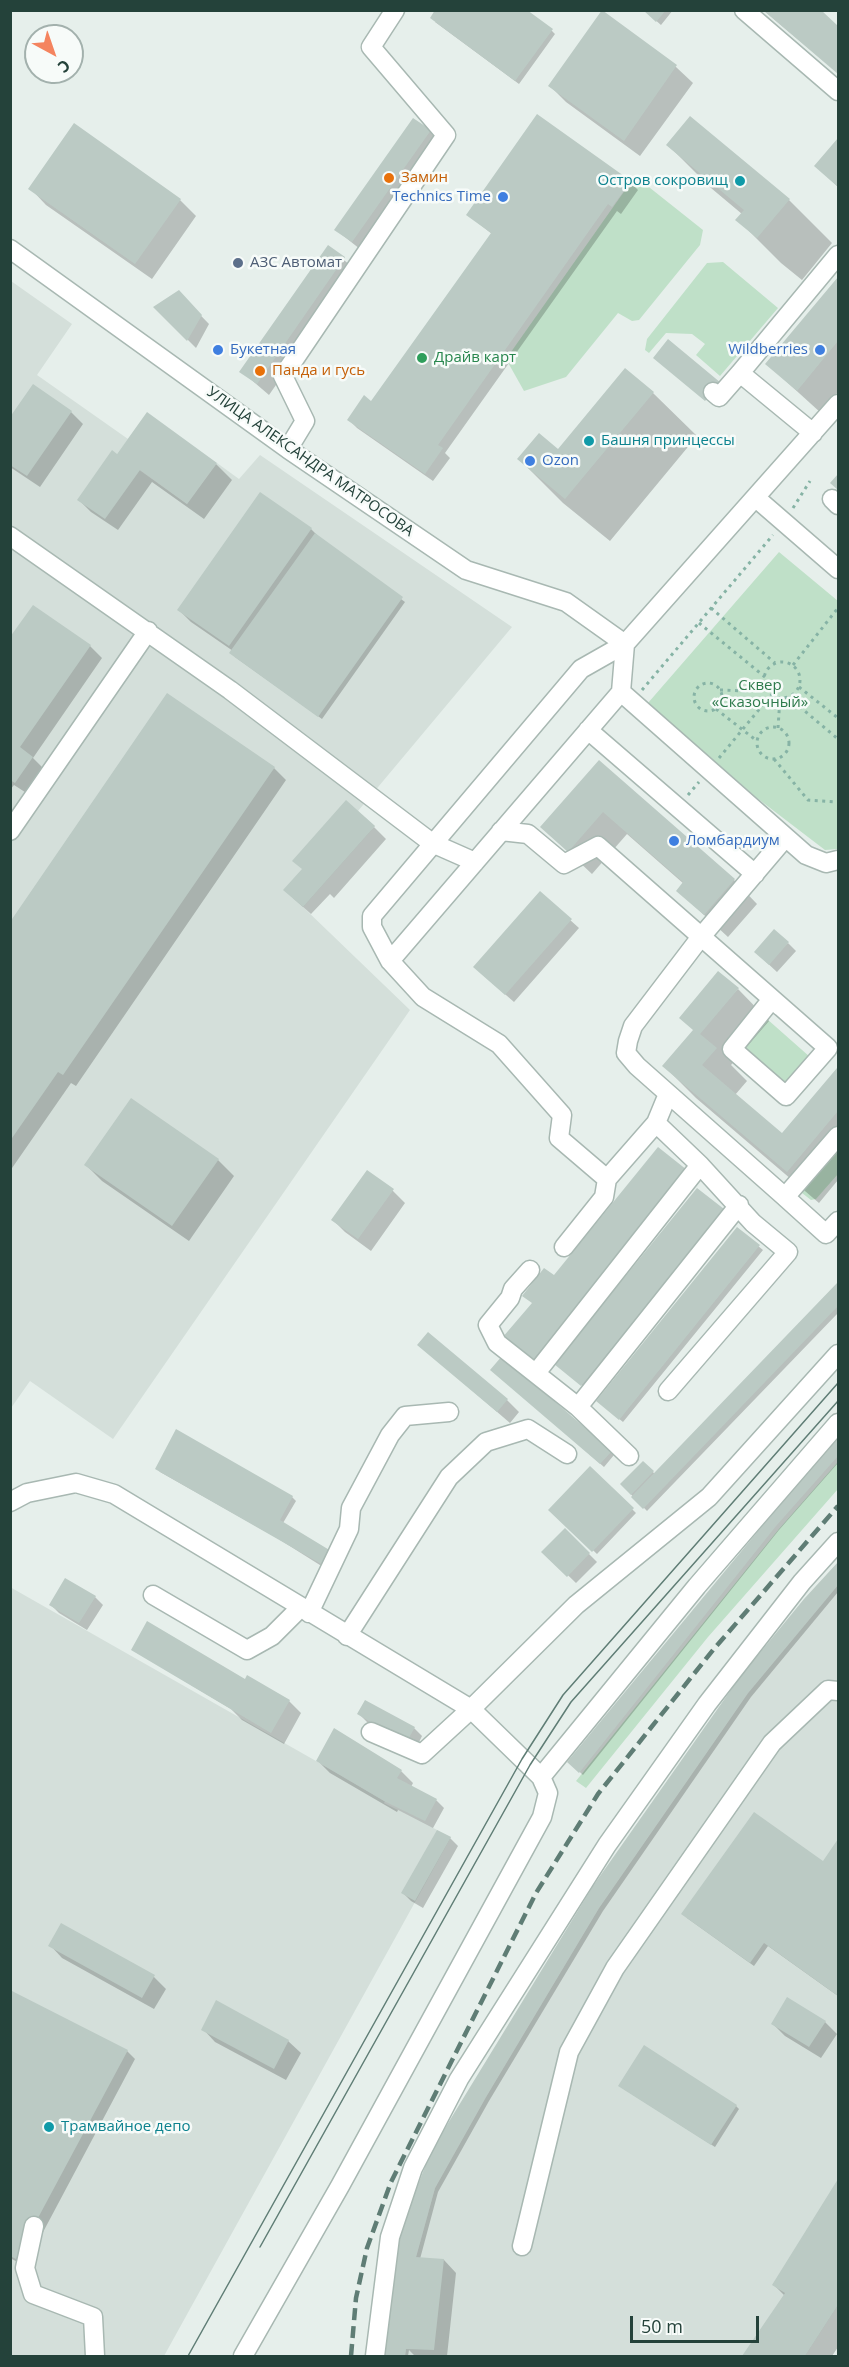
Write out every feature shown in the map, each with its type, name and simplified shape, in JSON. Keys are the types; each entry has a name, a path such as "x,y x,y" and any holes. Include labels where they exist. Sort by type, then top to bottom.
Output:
{"street":[{"path":"288,448 305,421 283,376 446,135 371,47 395,10"},
{"path":"744,10 838,91"},
{"name":"УЛИЦА АЛЕКСАНДРА МАТРОСОВА","path":"10,249 288,448 466,570 566,602 625,644"},
{"path":"713,392 719,397 838,255"},
{"path":"740,373 813,433"},
{"path":"607,1179 559,1138 562,1115 498,1044 423,997 390,961 372,927 372,916 580,669 625,644 838,404"},
{"path":"756,498 838,569"},
{"path":"10,536 148,631 372,795 432,843 475,862"},
{"path":"10,831 148,631"},
{"path":"625,644 626,697 806,855 826,863 838,860"},
{"path":"390,961 588,730 626,697"},
{"path":"588,730 755,874"},
{"path":"501,831 528,834 564,864 598,846 700,938 772,999 833,1052 786,1096 732,1049 772,999"},
{"path":"785,838 700,938 633,1026 626,1053 637,1066 826,1234 838,1221"},
{"path":"564,1247 604,1197 607,1179 656,1123 668,1094"},
{"path":"656,1123 739,1205 753,1223 788,1252 668,1391"},
{"path":"785,1197 838,1136"},
{"path":"536,1373 700,1165"},
{"path":"578,1407 739,1205"},
{"path":"530,1270 488,1325 497,1343 578,1407 629,1456"},
{"path":"371,1732 422,1754 576,1605 709,1497 838,1354"},
{"path":"153,1594 247,1650 272,1636 304,1610 349,1529 351,1508 390,1435 405,1416 449,1412"},
{"path":"541,1777 697,1586 838,1423"},
{"path":"347,1635 449,1477 486,1442 528,1429 567,1454"},
{"path":"10,1502 27,1493 76,1484 114,1494 471,1709 541,1777 548,1793 542,1817 340,2186 243,2356"},
{"path":"375,2356 390,2237 412,2168 459,2079 607,1845 700,1713 802,1582 838,1542"},
{"path":"522,2246 569,2052 615,1968 772,1743 828,1690 838,1691"},
{"path":"34,2226 25,2268 33,2294 93,2317 94,2356"}],"path":[{"path":"626,697 699,623 784,522 810,481"},
{"path":"711,608 775,663"},
{"path":"793,665 838,608"},
{"path":"699,623 765,677"},
{"path":"784,662 793,665 799,673 799,687 788,697 780,698 771,694 765,684 765,677 775,663 784,662"},
{"path":"720,690 721,702 716,709 706,711 695,703 694,694 704,684 713,684 720,690 748,691 765,684"},
{"path":"799,687 838,718"},
{"path":"718,760 771,694"},
{"path":"788,697 838,739"},
{"path":"774,759 781,757 788,745 788,738 778,728 780,698"},
{"path":"716,709 757,741"},
{"path":"778,728 765,729 757,741 757,748 761,754 774,759 808,800 838,802"},
{"path":"677,808 704,776"}],"shaded area":[{"path":"11,281 72,324 37,375 128,439 117,454 187,504 217,463 239,479 260,455 512,627 358,811 375,826 303,907 410,1010 113,1439 30,1381 11,1408"},
{"path":"838,1585 838,2305 805,2356 405,2356 416,2257 435,2188 486,2097 599,1908 748,1693"},
{"name":"Трамвайное депо","path":"10,1587 316,1761 385,1801 384,1803 451,1837 164,2356 11,2356"}],"green space":[{"path":"635,176 703,230 700,245 639,320 632,321 618,313 566,377 524,391 506,359"},
{"path":"723,262 778,308 720,376 696,355 705,344 692,334 666,333 649,353 645,350 647,339 707,263"},
{"name":"Сквер «Сказочный»","path":"779,552 838,601 838,849 825,850 757,798 648,703"},
{"path":"767,1019 810,1057 786,1084 743,1047"},
{"path":"838,1148 838,1174 816,1199 811,1200 802,1193 802,1187"},
{"path":"838,1462 838,1489 708,1637 586,1788 576,1781 779,1529"}],"building":[{"path":"435,10 527,10 553,29 515,81 430,18"},
{"path":"602,10 677,65 624,141 548,86"},
{"path":"643,10 666,10 656,22"},
{"path":"763,10 821,10 838,26 838,74"},
{"path":"537,114 631,181 612,207 608,204 438,445 443,448 425,474 347,420 364,395 371,401 491,233 466,215"},
{"name":"Остров сокровищ","path":"690,116 790,199 757,238 735,220 744,210 666,145"},
{"path":"413,118 431,130 352,242 334,230"},
{"path":"74,123 181,199 135,264 28,189"},
{"path":"838,138 838,187 814,166"},
{"path":"328,245 345,257 257,384 239,372"},
{"path":"838,277 838,341 797,391 765,364"},
{"path":"179,290 202,315 187,341 153,307"},
{"path":"668,339 721,383 705,401 653,358"},
{"name":"Башня принцессы","path":"625,368 654,392 565,499 517,459 539,433 558,449"},
{"path":"33,384 72,411 27,476 10,465 10,417"},
{"path":"147,412 217,463 187,504 140,470 105,519 77,500 112,450 117,454"},
{"path":"838,474 838,490 830,483"},
{"path":"260,492 312,528 229,646 177,610"},
{"path":"315,533 403,597 318,717 229,653"},
{"path":"33,605 91,645 20,747 33,757 15,783 10,780 10,637"},
{"path":"167,693 275,767 63,1075 58,1072 10,1141 10,922"},
{"path":"599,760 735,879 704,915 676,891 683,882 603,812 568,852 540,827"},
{"path":"346,800 375,826 303,907 283,890 302,869 292,861"},
{"path":"540,891 572,919 505,995 473,967"},
{"path":"774,929 789,942 769,965 754,952"},
{"path":"718,971 739,988 700,1034 717,1048 702,1065 782,1133 838,1069 838,1111 787,1172 662,1066 693,1030 679,1018"},
{"path":"131,1098 219,1159 172,1226 84,1165"},
{"path":"658,1147 687,1170 531,1362 502,1338 532,1303 522,1296 544,1268 554,1275"},
{"path":"367,1170 394,1189 358,1239 331,1220"},
{"path":"697,1188 724,1209 581,1386 554,1364"},
{"path":"737,1227 760,1245 619,1420 596,1401"},
{"path":"838,1282 838,1306 643,1509 631,1497"},
{"path":"428,1332 508,1399 497,1412 417,1345"},
{"path":"502,1356 612,1451 600,1464 490,1370"},
{"path":"176,1429 293,1496 280,1520 331,1551 323,1565 155,1469"},
{"path":"838,1438 838,1456 776,1526 579,1773 567,1762"},
{"path":"643,1461 654,1471 631,1495 620,1484"},
{"path":"590,1466 634,1508 592,1552 548,1510"},
{"path":"565,1528 590,1553 567,1577 541,1552"},
{"path":"838,1562 838,1585 748,1693 599,1908 486,2097 435,2188 416,2257 444,2259 434,2350 406,2349 405,2356 383,2356 398,2237 431,2151 593,1886 740,1677 804,1599"},
{"path":"65,1578 96,1596 79,1623 49,1605"},
{"path":"147,1621 245,1679 247,1675 290,1700 271,1733 131,1650"},
{"path":"365,1700 415,1727 406,1743 357,1714"},
{"path":"334,1728 402,1770 397,1778 437,1799 425,1821 384,1801 316,1761"},
{"path":"754,1812 823,1861 838,1839 838,1996 764,1943 750,1963 681,1914"},
{"path":"437,1830 451,1837 415,1901 401,1893"},
{"path":"61,1923 155,1975 142,1998 48,1946"},
{"name":"Трамвайное депо","path":"10,1990 128,2050 16,2259 10,2256"},
{"path":"787,1997 826,2021 809,2047 771,2024"},
{"path":"216,2000 289,2040 274,2069 201,2030"},
{"path":"644,2045 737,2105 711,2145 618,2086"},
{"path":"838,2179 838,2305 805,2356 742,2356 785,2293 772,2285"}],"tram line":[{"path":"188,2356 522,1759 563,1695 838,1383"},
{"path":"260,2247 530,1765 571,1702 838,1401"}],"railway":[{"path":"351,2356 356,2298 367,2248 391,2182 536,1893 598,1794 713,1650 838,1506"}],"place":[{"name":"Замин","path":"389,178"},
{"name":"Остров сокровищ","path":"740,181"},
{"name":"Technics Time","path":"503,197"},
{"name":"АЗС Автомат","path":"238,263"},
{"name":"Букетная","path":"218,350"},
{"name":"Wildberries","path":"820,350"},
{"name":"Драйв карт","path":"422,358"},
{"name":"Панда и гусь","path":"260,371"},
{"name":"Башня принцессы","path":"589,441"},
{"name":"Ozon","path":"530,461"},
{"name":"Ломбардиум","path":"674,841"},
{"name":"Трамвайное депо","path":"49,2127"}]}
